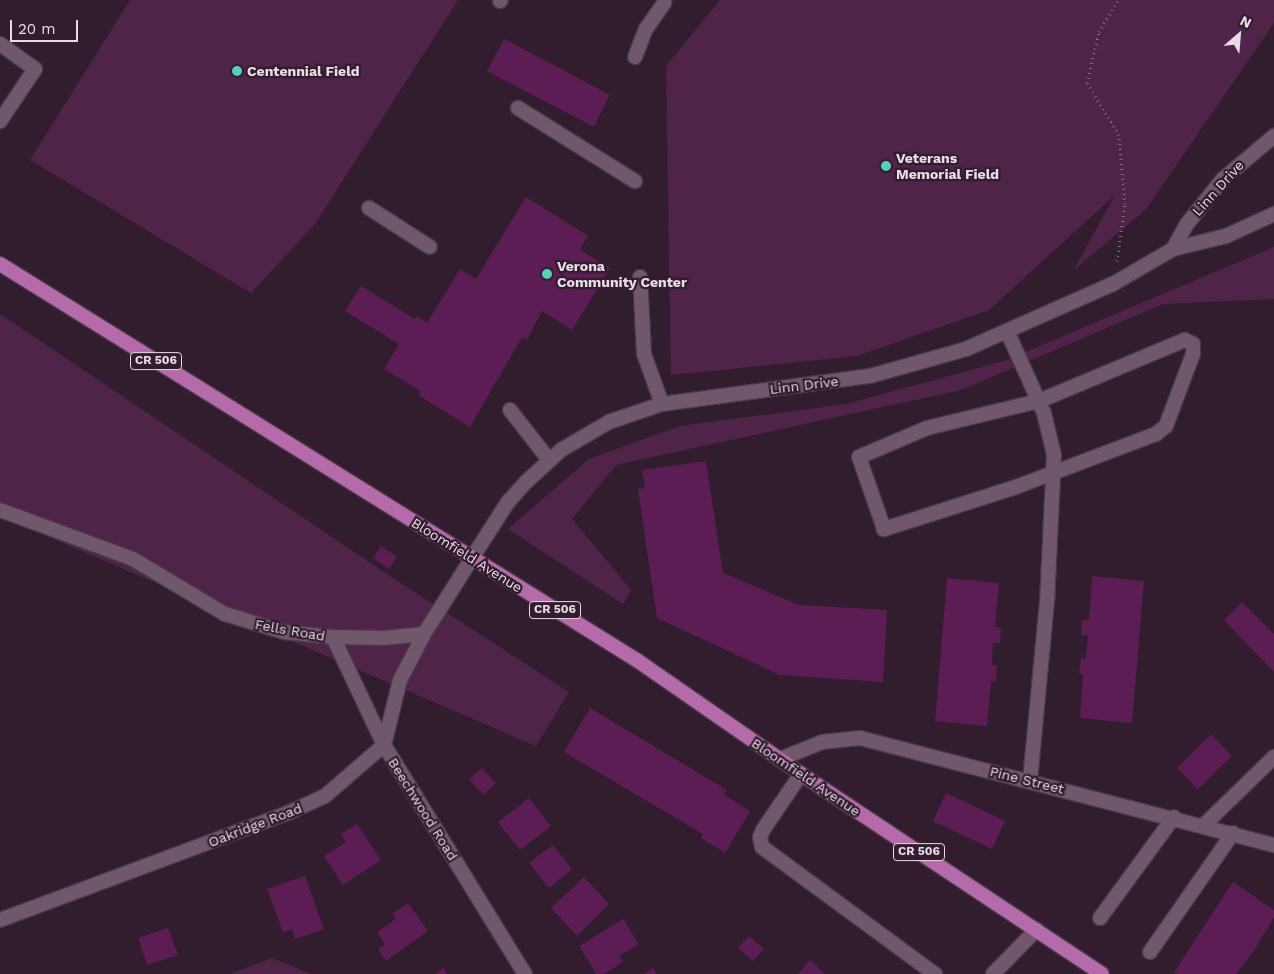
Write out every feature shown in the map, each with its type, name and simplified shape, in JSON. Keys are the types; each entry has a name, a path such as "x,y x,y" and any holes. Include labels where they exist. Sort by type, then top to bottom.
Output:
{"main road":[{"name":"Bloomfield Avenue","path":"0,264 638,661 801,774 1102,974"}],"street":[{"path":"635,57 646,29 664,3"},
{"path":"0,44 35,69 0,121"},
{"path":"518,108 635,181"},
{"name":"Linn Drive","path":"1173,249 1187,224 1223,179 1274,136"},
{"path":"368,208 430,247"},
{"name":"Linn Drive","path":"472,558 508,502 549,460 609,422 662,404 870,376 966,349 1113,284 1173,249 1226,236 1274,214"},
{"path":"640,277 644,354 662,404"},
{"path":"1007,331 1038,401 1052,439 1054,471 1047,600 1030,780"},
{"path":"1185,340 1193,344 1193,354 1166,426 1156,434 1054,471 884,529 859,457 927,428 1038,401 1185,340"},
{"path":"510,410 549,460"},
{"name":"Fells Road","path":"0,510 126,556 198,600 232,616 284,632 334,637 384,638 424,634"},
{"path":"384,745 400,680 424,634 472,558"},
{"name":"Beechwood Road","path":"334,637 384,745 525,974"},
{"name":"Pine Street","path":"780,758 822,742 860,738 1174,816 1274,844"},
{"name":"Oakridge Road","path":"0,920 307,806 345,782 384,745"},
{"path":"1204,825 1274,757"},
{"path":"801,774 763,830 760,837 762,847 935,974"},
{"path":"1100,918 1174,816"},
{"path":"1150,952 1233,833"},
{"path":"993,974 1036,930"}],"path":[{"path":"1118,0 1099,32 1087,83 1119,135 1125,204 1118,257"}],"shaded area":[{"name":"Centennial Field","path":"130,0 458,0 315,224 251,293 30,160"},
{"name":"Veterans Memorial Field","path":"720,0 1274,0 1274,23 1146,209 1073,271 1115,195 989,310 857,356 671,375 666,66"},
{"path":"1274,247 1274,299 1163,304 961,390 616,465 572,519 631,590 623,604 508,529 589,459 680,426 846,404 1004,361"},
{"path":"0,314 390,576 569,692 536,746 0,516"},
{"path":"272,958 311,974 230,974"}],"building":[{"path":"504,39 610,95 594,127 487,71"},
{"path":"526,197 588,236 580,250 610,268 572,330 542,311 527,340 522,337 470,427 418,395 421,391 384,369 399,344 345,311 361,286 415,319 417,316 427,323 460,269 476,279"},
{"path":"706,461 723,573 799,605 887,610 883,682 780,675 657,618 638,489 645,488 642,470"},
{"path":"381,546 397,557 389,569 373,558"},
{"path":"1092,576 1144,581 1132,723 1080,718 1083,674 1079,674 1081,658 1086,659 1088,636 1081,635 1082,620 1089,620"},
{"path":"947,578 999,583 995,627 1001,628 1000,643 993,643 992,665 997,666 996,682 991,681 987,726 935,721"},
{"path":"1242,602 1274,634 1274,672 1224,620"},
{"path":"590,708 727,790 724,795 750,811 725,853 701,838 703,834 564,752"},
{"path":"1211,734 1232,756 1198,789 1177,768"},
{"path":"482,768 496,783 483,795 469,779"},
{"path":"946,793 1005,821 992,849 933,821"},
{"path":"529,798 551,826 520,850 498,822"},
{"path":"357,824 381,860 343,885 324,856 346,842 341,834"},
{"path":"553,845 572,869 549,888 529,863"},
{"path":"305,876 324,929 295,939 292,929 283,932 267,889"},
{"path":"584,877 609,904 577,936 551,908"},
{"path":"1233,882 1274,910 1274,917 1254,951 1236,974 1178,974 1174,972"},
{"path":"408,903 428,931 386,961 378,949 385,944 377,932 396,919 392,914"},
{"path":"623,919 639,944 619,956 623,962 604,974 596,974 579,946"},
{"path":"168,928 178,955 147,965 138,938"},
{"path":"749,936 764,949 753,961 738,948"},
{"path":"810,960 825,974 798,974"},
{"path":"444,968 447,974 435,974"},
{"path":"653,968 657,974 645,974"}],"place":[{"name":"Centennial Field","path":"237,71"},
{"name":"Veterans Memorial Field","path":"886,166"},
{"name":"Verona Community Center","path":"547,274"}]}
